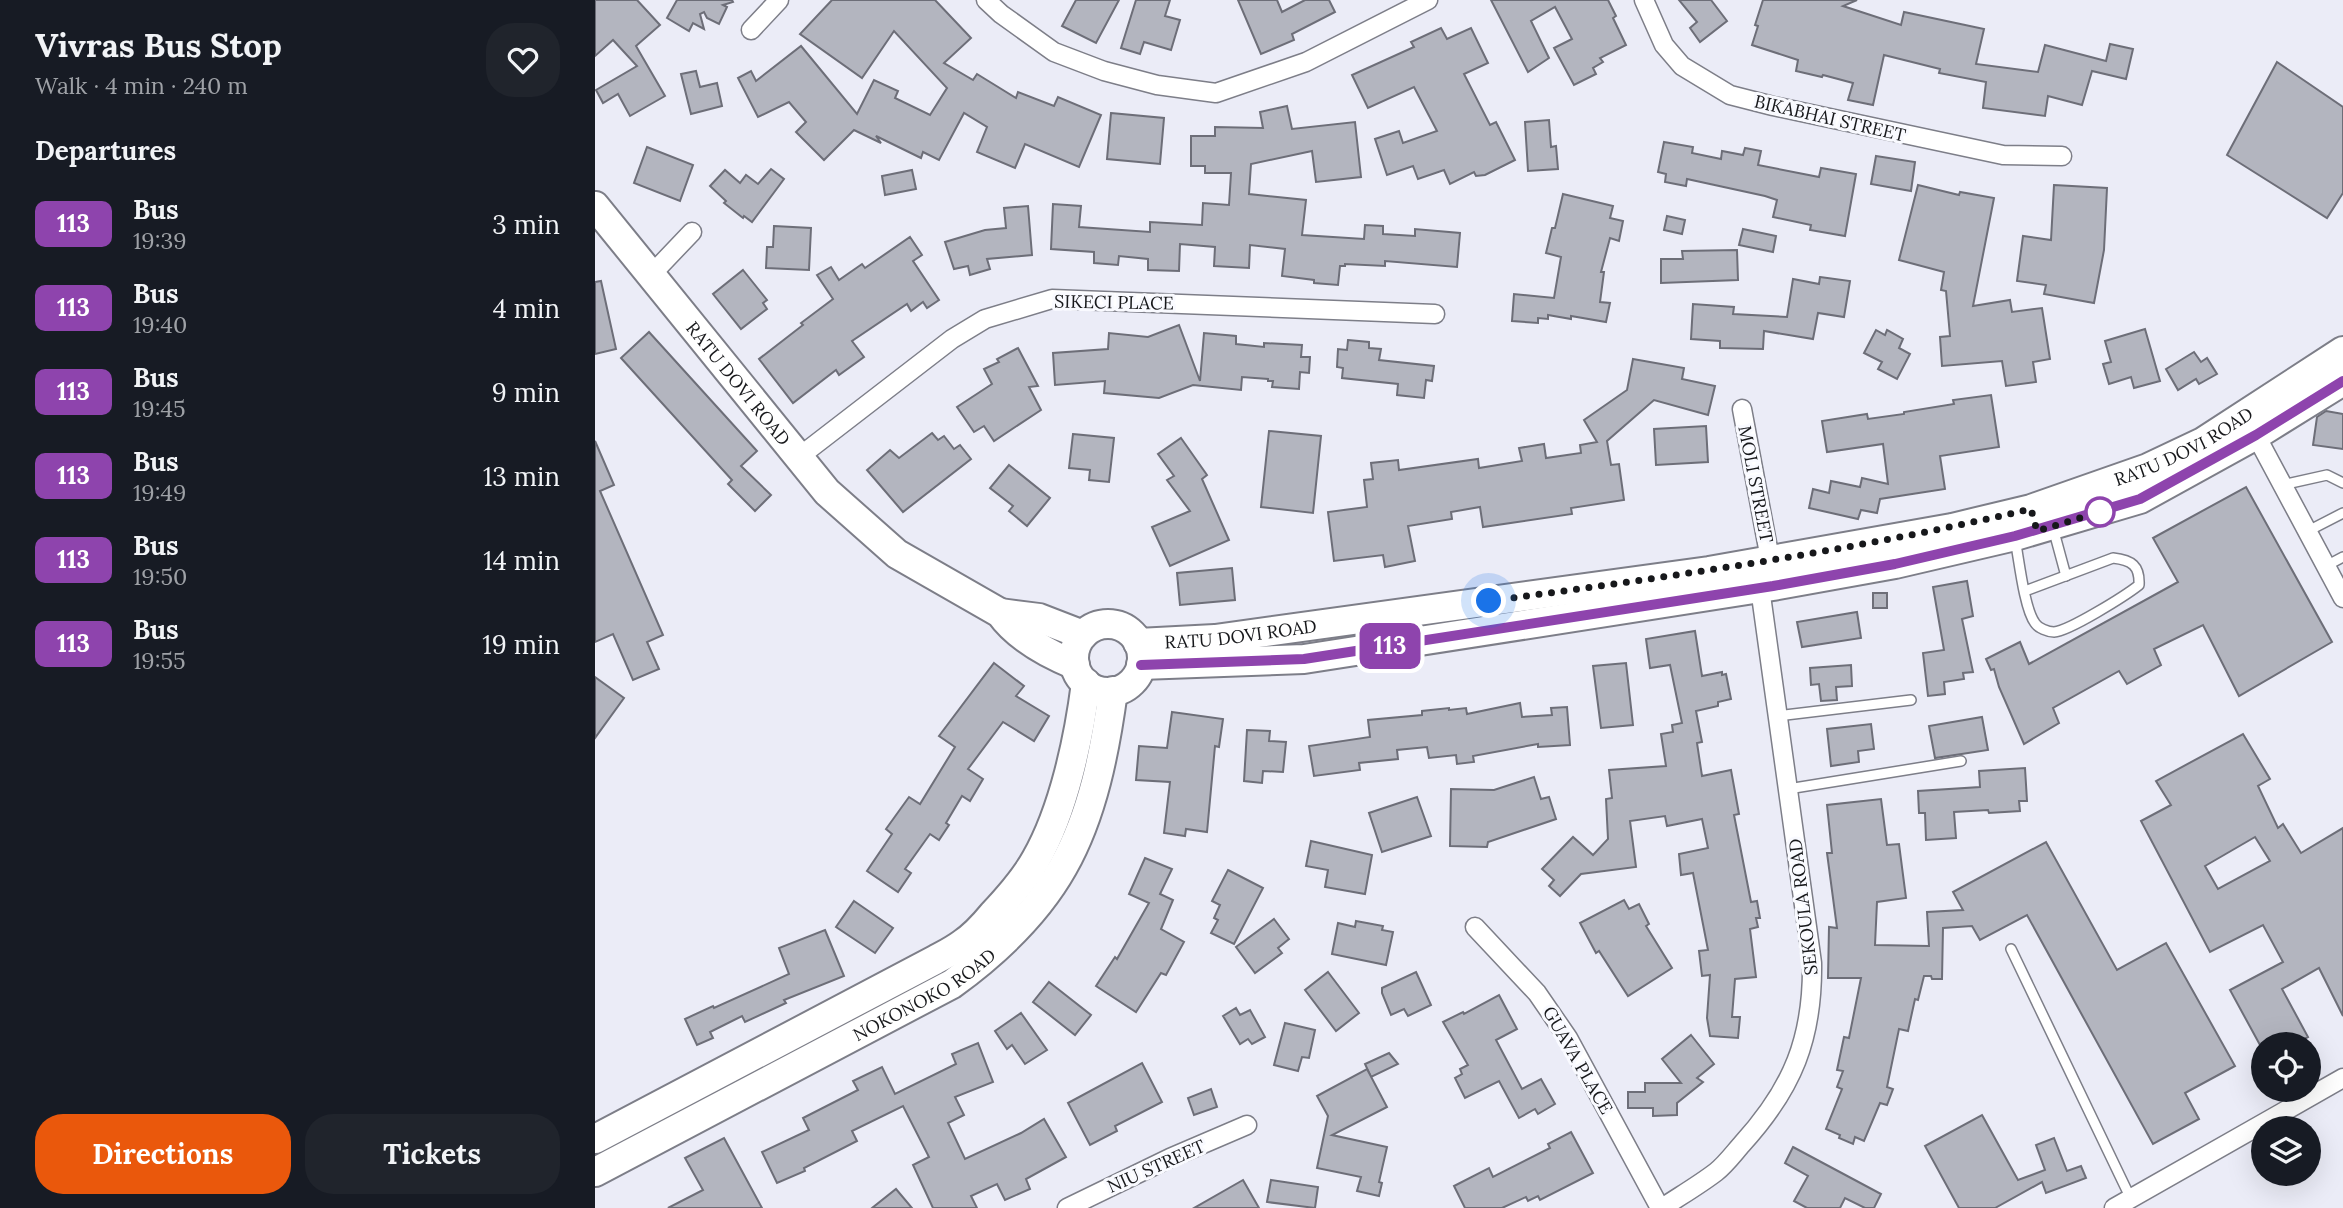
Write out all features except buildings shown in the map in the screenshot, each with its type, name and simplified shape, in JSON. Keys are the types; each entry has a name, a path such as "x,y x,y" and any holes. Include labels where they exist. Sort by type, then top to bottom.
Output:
{"main road":[{"name":"RATU DOVI ROAD","path":"598,216 651,275 827,492 897,554 1000,613 1039,618 1083,635"},
{"name":"RATU DOVI ROAD","path":"2251,425 2343,351"},
{"name":"RATU DOVI ROAD","path":"1140,654 1215,639 1709,571 1763,570 1952,528 2034,526 2203,442 2341,387"},
{"name":"RATU DOVI ROAD","path":"1000,613 1009,625 1080,674"},
{"path":"1112,624 1123,627 1132,634 1140,654 1131,683 1113,691 1094,689 1080,674 1077,644 1083,635 1092,628 1112,624"},
{"name":"NOKONOKO ROAD","path":"595,1139 935,960 981,928 1037,858 1049,829 1063,792 1076,741 1080,674"},
{"name":"NOKONOKO ROAD","path":"595,1172 953,984 1003,944 1058,875 1077,837 1104,750 1113,691"}],"street":[{"path":"751,30 779,0"},
{"path":"986,0 1054,52 1104,71 1157,85 1216,93 1306,62 1428,0"},
{"name":"BIKABHAI STREET","path":"1644,0 1664,45 1682,66 1730,95 2003,155 2062,156"},
{"path":"651,275 692,232"},
{"name":"SIKECI PLACE","path":"799,457 952,339 985,319 1052,299 1435,314"},
{"name":"MOLI STREET","path":"1742,409 1763,570 1766,633"},
{"path":"2251,425 2343,598"},
{"name":"SEKOULA ROAD","path":"1661,1208 1718,1171 1756,1129 1783,1090 1804,1043 1812,998 1812,963 1766,633"},
{"name":"GUAVA PLACE","path":"1475,927 1538,993 1568,1038 1661,1208"},
{"path":"2114,1208 2343,1078"},
{"name":"NIU STREET","path":"1067,1208 1247,1125"}],"lane":[{"path":"2282,485 2327,475 2343,483"},
{"path":"2308,531 2343,513"},
{"path":"2034,526 2066,576"},
{"path":"2025,591 2113,558 2126,559 2135,565 2139,585 2115,601 2055,632 2035,624 2025,591 2034,526"},
{"path":"2326,566 2343,557"},
{"path":"1777,716 1911,700"},
{"path":"1788,789 1961,761"},
{"path":"2011,949 2131,1199"}],"bus line":[{"name":"113","path":"1141,665 1304,659 1773,586 1895,564 2037,531 2140,499 2256,435 2343,381"}],"route":[{"path":"1489,601 1758,563 1952,528 2031,509 2037,531 2100,512"}]}
